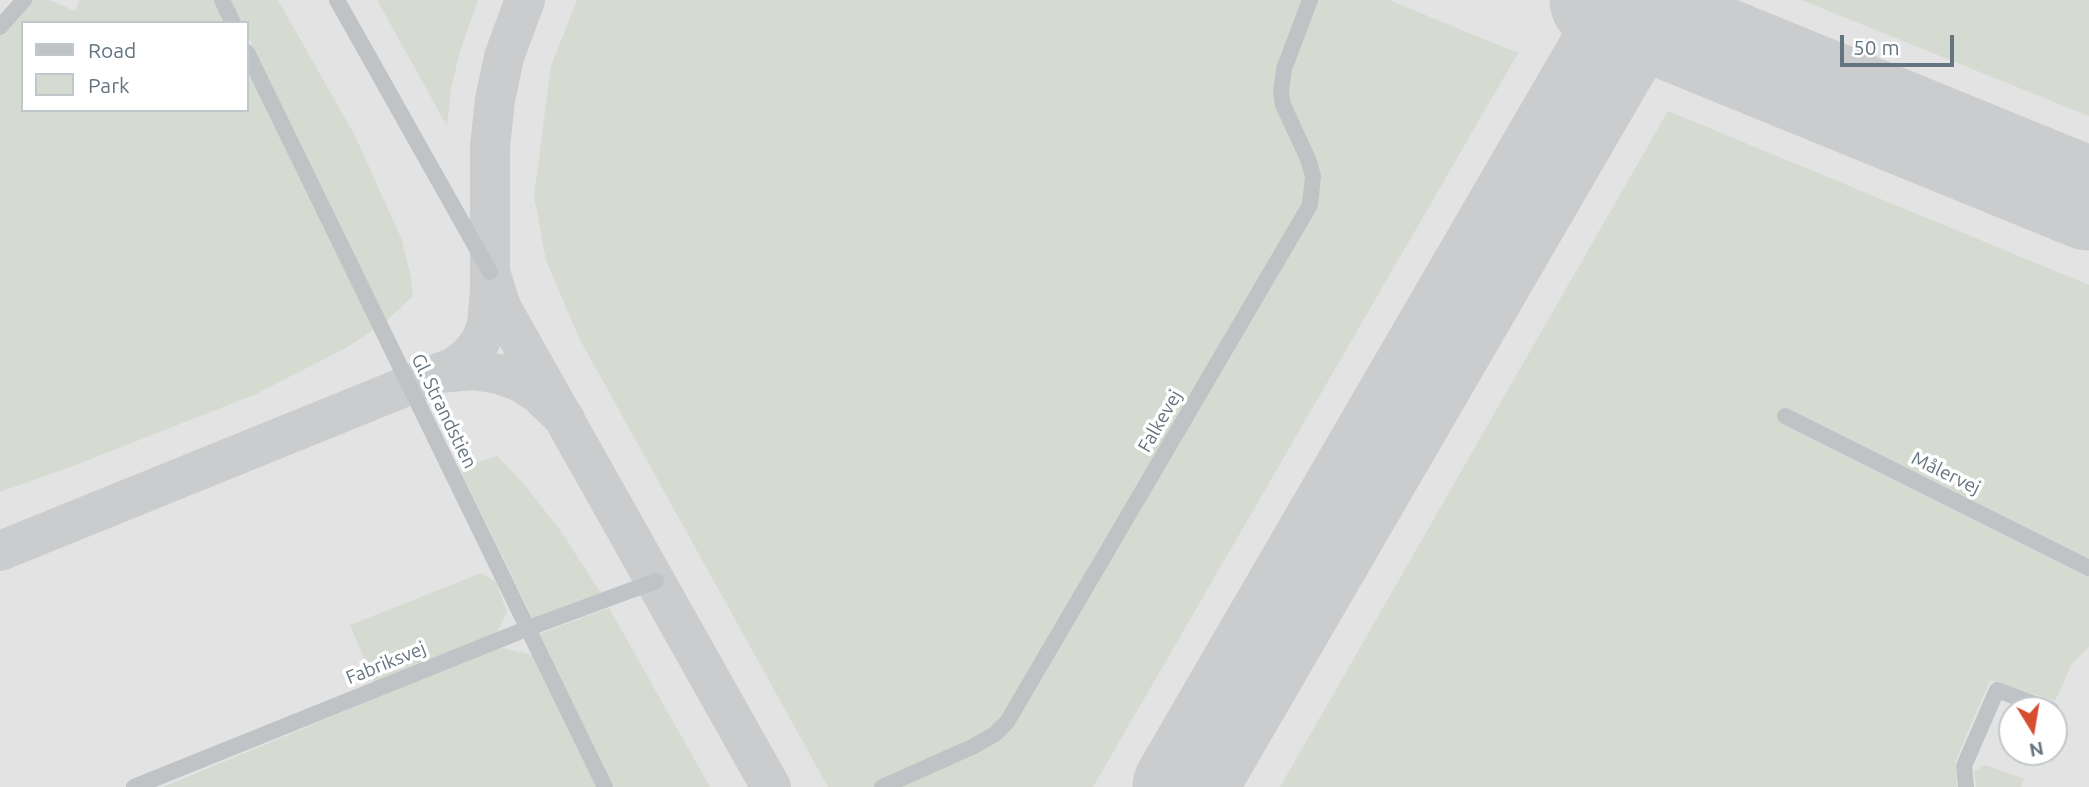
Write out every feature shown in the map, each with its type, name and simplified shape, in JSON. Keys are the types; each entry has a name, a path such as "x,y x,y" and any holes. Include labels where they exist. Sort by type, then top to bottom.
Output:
{"lane":[{"path":"0,27 24,0"},
{"path":"222,0 232,21"},
{"path":"337,0 490,272"},
{"name":"Falkevej","path":"882,787 972,747 995,734 1007,722 1310,205 1313,176 1283,105 1281,91 1284,69 1310,0"},
{"name":"Gl. Strandstien","path":"248,54 605,787"},
{"name":"Målervej","path":"1785,416 2089,568"},
{"name":"Fabriksvej","path":"134,787 526,629 656,581"},
{"path":"1966,787 1964,765 1997,690 2013,696"}],"shaded area":[{"path":"0,0 2089,0 2089,787 0,787"}],"green space":[{"path":"30,0 49,0 75,11 80,0 215,0 225,21 21,21 21,112 248,112 248,68 374,329 346,348 256,394 0,492 0,35"},
{"path":"230,0 278,0 355,136 402,240 411,278 413,296 386,321 248,36 248,21 240,21"},
{"path":"377,0 478,0 460,51 451,89 447,126"},
{"path":"577,0 1306,0 1276,86 1307,170 1306,201 997,725 967,745 873,787 828,787 579,338 546,260 534,196 551,66"},
{"path":"1316,0 1389,0 1518,53 1093,787 892,787 995,738 1316,204 1291,114 1287,80"},
{"path":"1801,0 2089,0 2089,116"},
{"path":"1668,111 2089,285 2089,647 2072,664 2057,696 2040,696 1990,680 1955,762 1957,787 1280,787"},
{"path":"497,456 523,483 560,530 601,593 534,621 459,468"},
{"path":"481,573 496,582 507,612 495,636 375,684 350,625"},
{"path":"609,608 710,787 614,787 539,634"},
{"path":"499,647 532,655 597,787 163,787"},
{"path":"1986,765 2024,779 2021,787 1976,787 1974,771"}],"taxiway":[{"path":"439,373 455,367 469,356 480,342 487,326 490,290 490,146 495,100 504,57 525,0"},
{"path":"490,272 501,307 771,787"},
{"path":"0,551 439,373 474,370 519,381 538,393 565,419"}],"runway":[{"path":"1601,0 2089,199"},
{"path":"1184,787 1641,0"}]}
